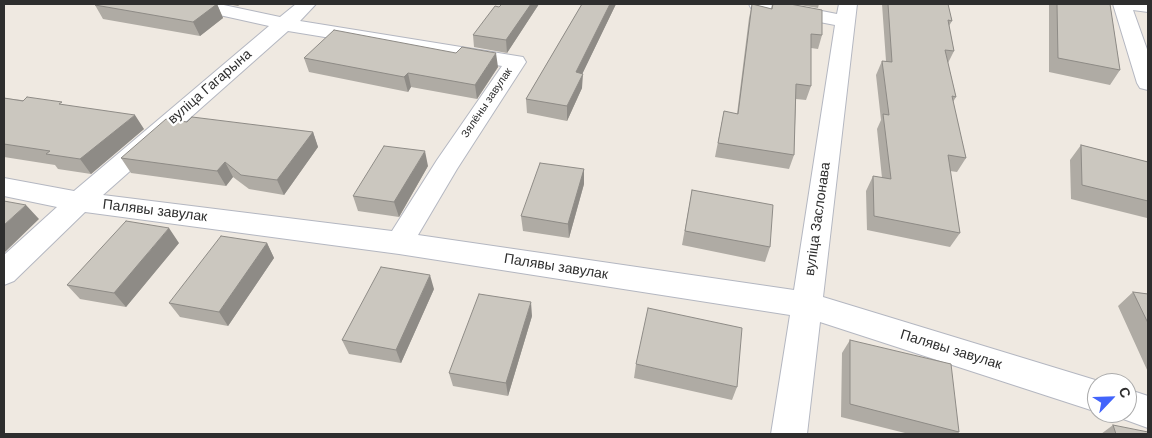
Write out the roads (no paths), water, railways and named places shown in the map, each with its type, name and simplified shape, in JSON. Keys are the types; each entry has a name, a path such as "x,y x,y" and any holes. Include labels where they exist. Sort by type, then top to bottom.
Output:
{"street":[{"name":"Зялёны завулак","path":"194,4 284,24 515,62 446,166 399,243"},
{"name":"вуліца Гагарына","path":"4,272 78,202 307,4"},
{"path":"758,4 846,13"},
{"path":"1122,4 1148,83"},
{"path":"1134,4 1148,6"},
{"name":"вуліца Заслонава","path":"788,434 846,13"},
{"name":"Палявы завулак","path":"4,187 78,202 399,243 806,305 1087,393"}]}
